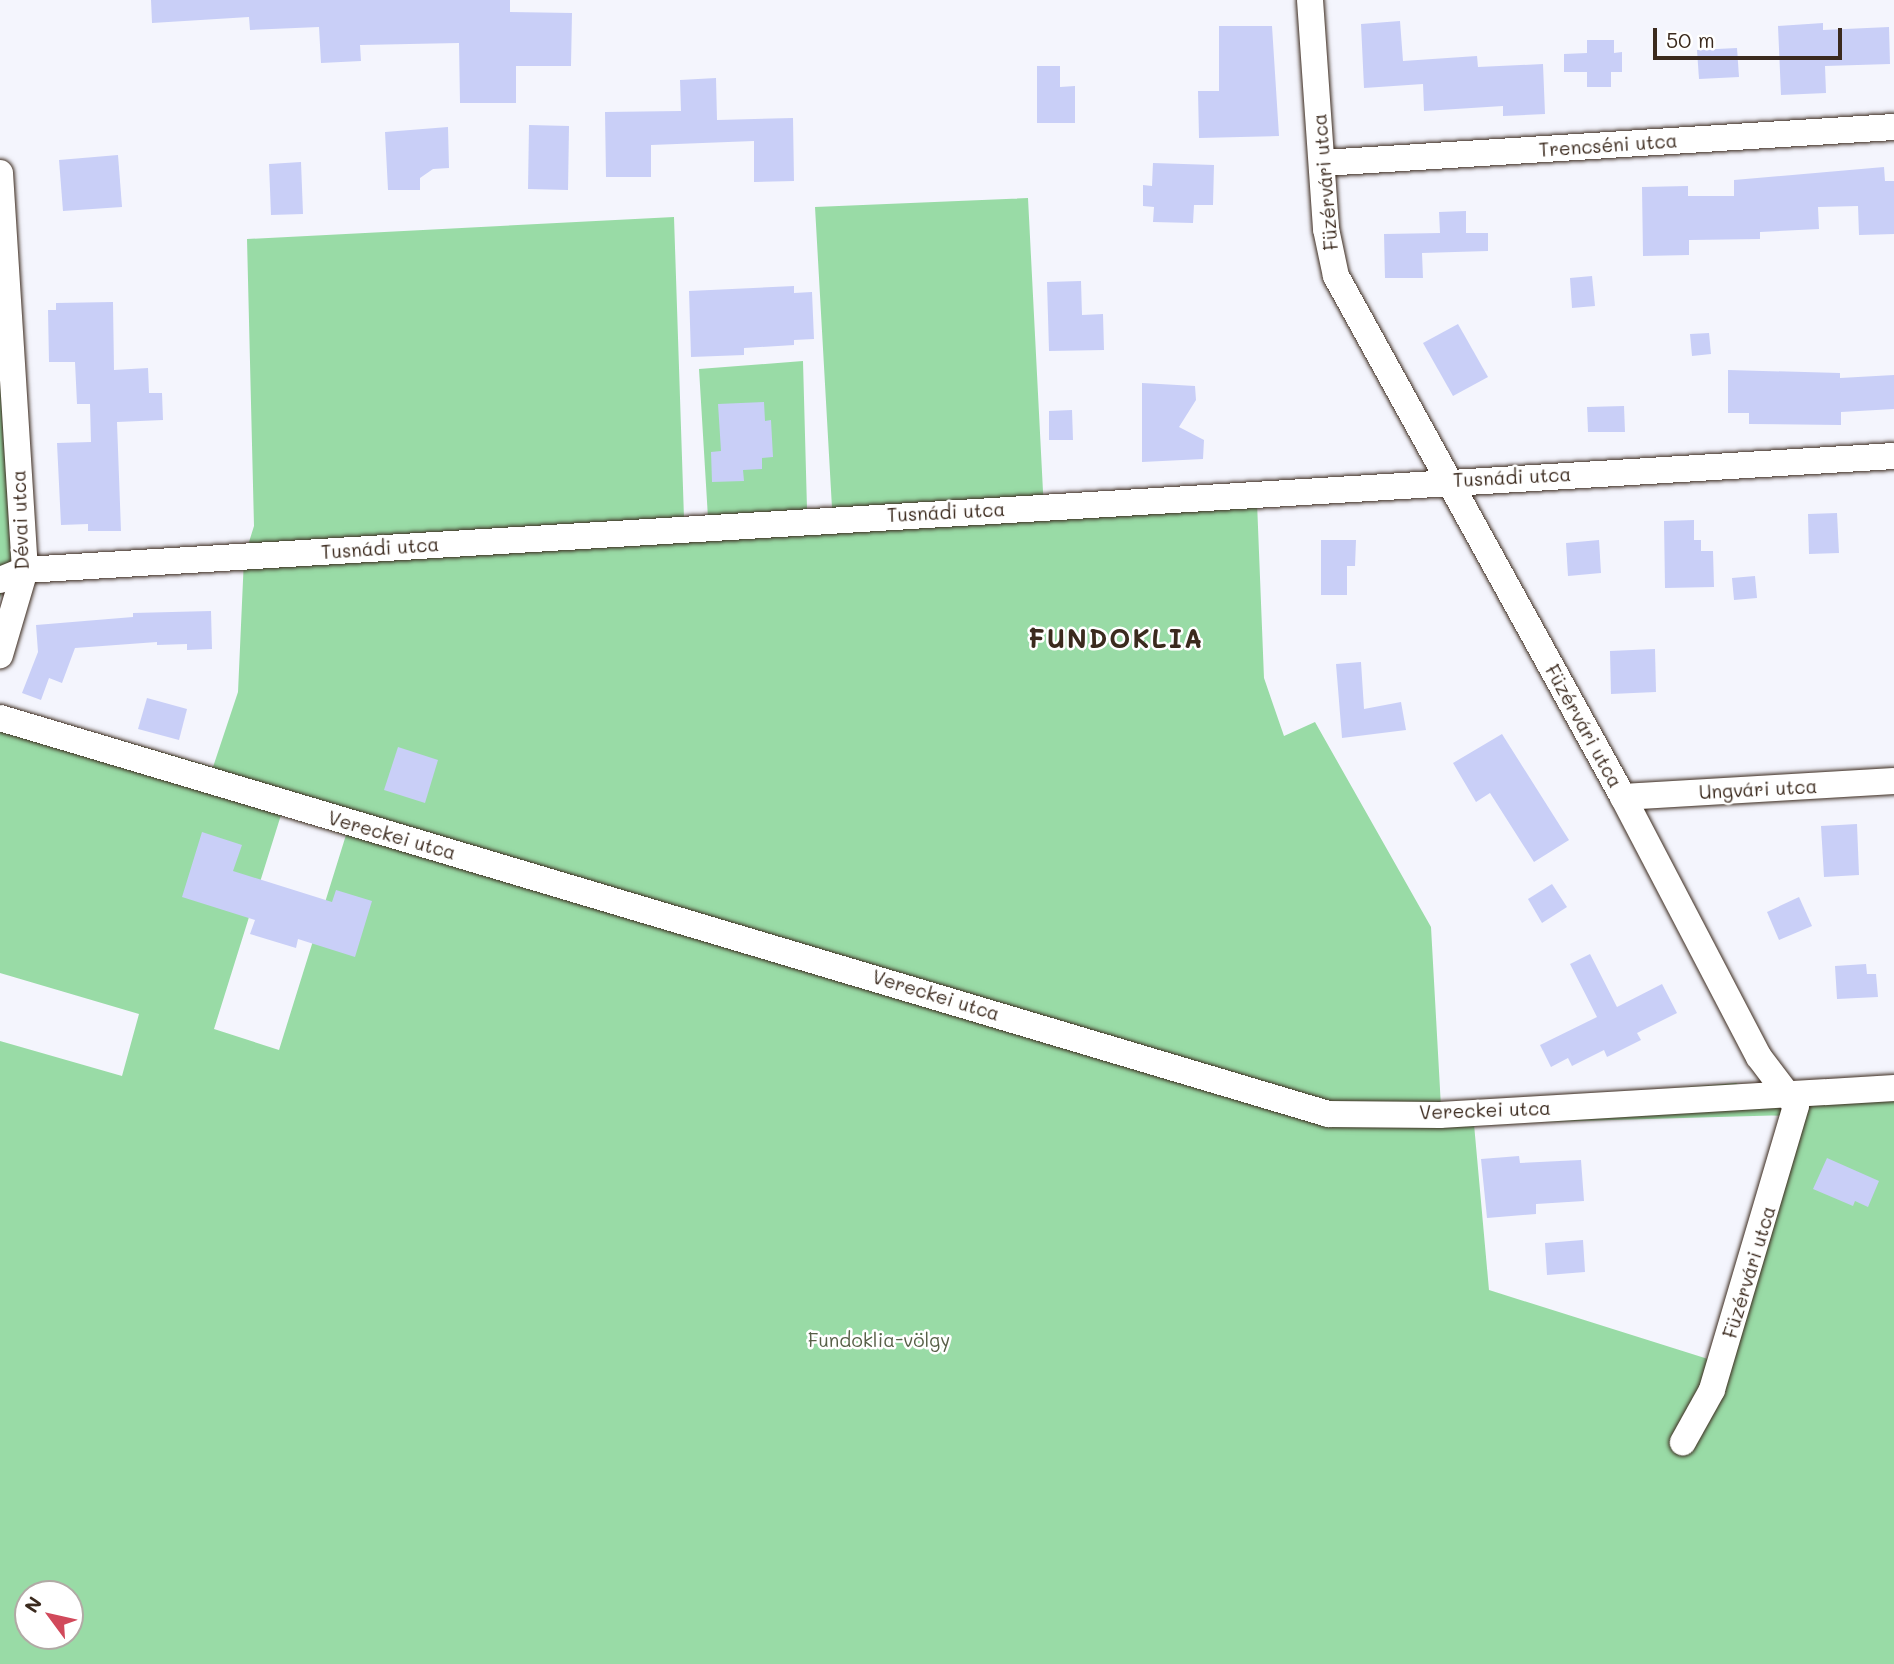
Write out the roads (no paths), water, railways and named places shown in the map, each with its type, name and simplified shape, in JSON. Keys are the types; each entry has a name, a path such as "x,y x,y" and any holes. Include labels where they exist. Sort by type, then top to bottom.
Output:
{"street":[{"name":"Füzérvári utca","path":"1310,0 1326,229 1336,276 1623,797 1759,1057 1796,1106 1712,1390 1683,1442"},
{"name":"Trencséni utca","path":"1323,163 1894,127"},
{"name":"Dévai utca","path":"0,173 24,570 0,655"},
{"name":"Tusnádi utca","path":"0,580 24,570 979,510 1372,490 1448,480 1894,456"},
{"name":"Vereckei utca","path":"0,718 1328,1114 1440,1115 1788,1092 1894,1088"},
{"name":"Ungvári utca","path":"1623,797 1894,781"}],"district":[{"name":"FUNDOKLIA","path":"1116,639"}],"park label":[{"name":"Fundoklia-völgy","path":"879,1340"}]}
